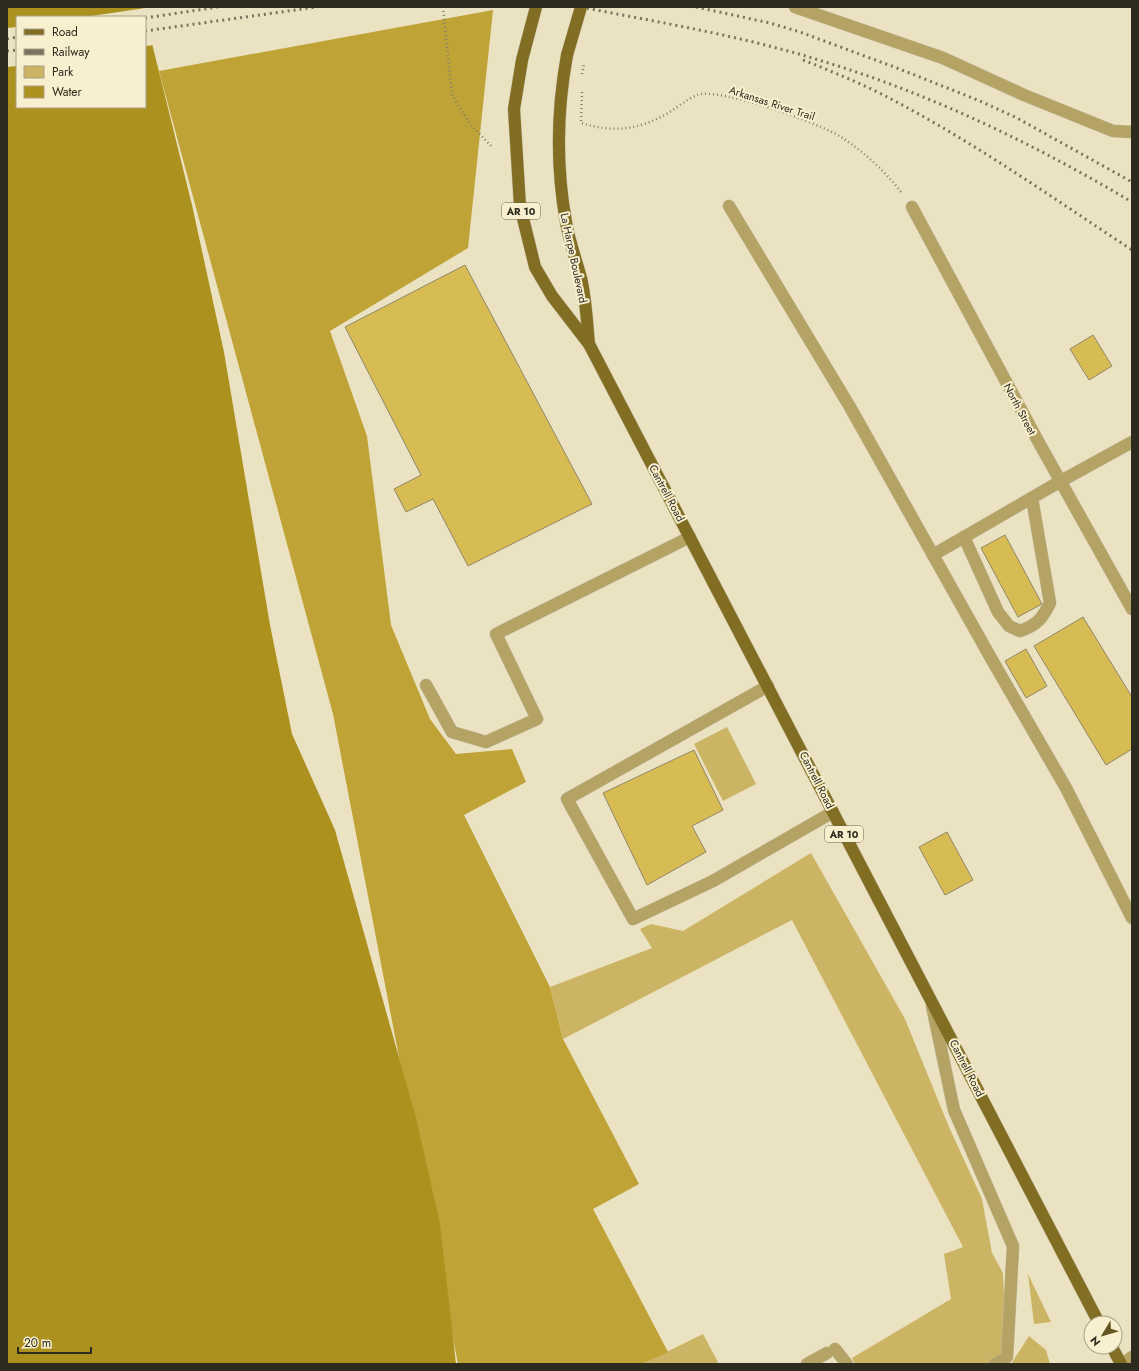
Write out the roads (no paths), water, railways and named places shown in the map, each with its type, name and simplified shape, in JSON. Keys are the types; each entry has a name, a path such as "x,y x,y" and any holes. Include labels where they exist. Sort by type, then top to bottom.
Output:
{"main road":[{"name":"La Harpe Boulevard","path":"536,7 522,60 514,109 514,132 520,206 526,237 538,273 567,317 589,344"},
{"name":"La Harpe Boulevard","path":"581,7 562,83 559,124 560,160 566,223 581,280 589,344"},
{"name":"Cantrell Road","path":"589,344 1095,1315"},
{"path":"1116,1355 1121,1364"}],"lane":[{"path":"795,7 942,58 1024,95 1113,131 1132,132"},
{"path":"729,206 850,407 1066,788 1132,918"},
{"name":"North Street","path":"912,207 1132,609"},
{"path":"933,555 1132,442"},
{"path":"964,537 998,612 1009,626 1020,631 1032,627 1043,617 1050,603 1032,498"},
{"path":"426,685 452,732 486,742 538,720 496,634 690,537"},
{"path":"768,686 567,799 633,919 712,881 833,812"},
{"path":"930,997 954,1110 1013,1246 1007,1357 995,1364"},
{"path":"814,1362 831,1351 847,1364"},
{"path":"1121,1364 1132,1357"}],"water":[{"path":"7,7 143,7 145,16 16,16 16,108 146,108 146,19 192,205 224,352 270,625 292,734 335,830 416,1118 440,1224 456,1364 7,1364"}],"railway":[{"path":"146,18 218,7"},
{"path":"146,31 317,7"},
{"path":"581,7 762,44 863,74 981,122 1058,160 1132,202"},
{"path":"696,7 770,23 800,32 980,101 1017,118 1132,182"},
{"path":"7,39 16,37"},
{"path":"7,51 16,50"},
{"path":"803,60 870,88 922,116 983,152 1132,250"}]}
